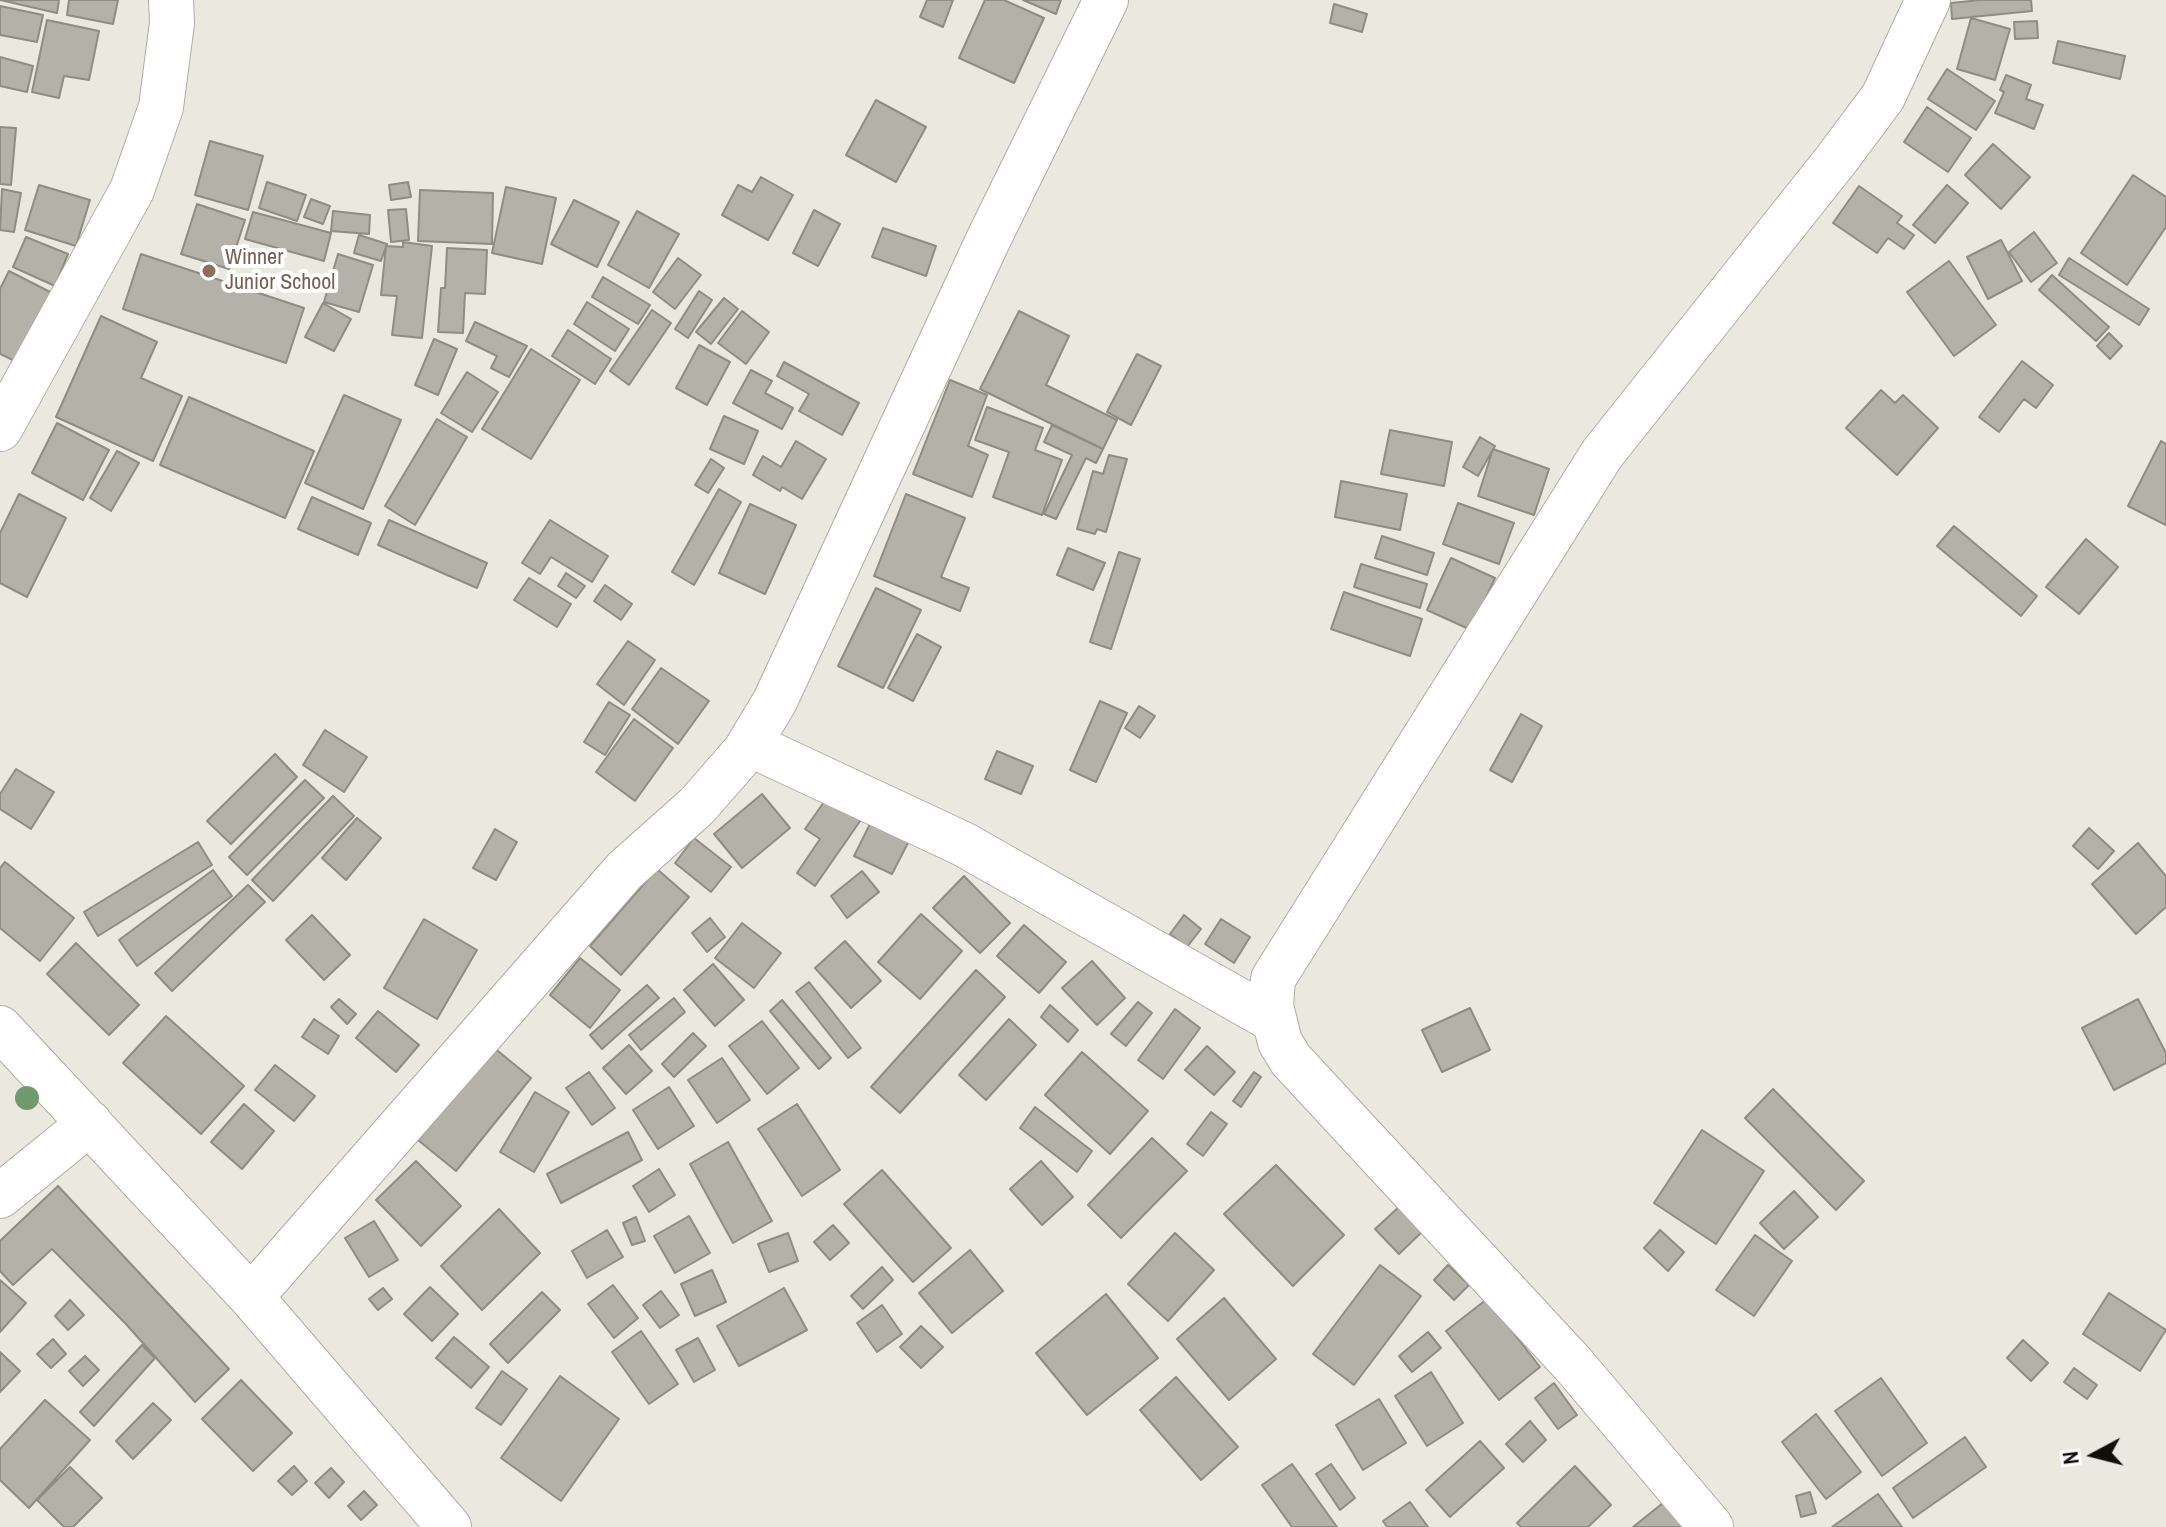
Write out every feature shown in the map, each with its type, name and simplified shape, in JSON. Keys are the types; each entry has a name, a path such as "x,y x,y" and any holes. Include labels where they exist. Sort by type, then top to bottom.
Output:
{"street":[{"path":"0,429 132,190 161,107 172,23 171,0"},
{"path":"251,1297 625,870 697,806 749,744 775,701 989,238 1106,0"},
{"path":"1711,1527 1573,1364 1291,1060 1280,1042 1271,1006 1273,979 1602,454 1883,97 1928,0"},
{"path":"749,744 963,844 1275,1021"},
{"path":"0,1028 251,1297 449,1527"},
{"path":"0,1196 90,1123"}],"building":[{"path":"0,0 59,0 57,13"},
{"path":"69,0 118,0 113,24 67,15"},
{"path":"927,0 953,0 943,27 920,17"},
{"path":"985,0 1004,0 1044,18 1014,83 959,58"},
{"path":"1023,0 1061,0 1056,14"},
{"path":"2031,0 2032,11 1952,19 1951,3"},
{"path":"1334,4 1367,14 1362,32 1330,23"},
{"path":"0,6 43,15 37,42 0,35"},
{"path":"1971,18 2010,29 1995,80 1957,69"},
{"path":"47,20 99,31 89,80 64,76 59,98 32,92"},
{"path":"2037,21 2038,38 2015,39 2014,22"},
{"path":"2058,41 2125,56 2120,79 2053,63"},
{"path":"0,57 33,66 27,92 0,86"},
{"path":"1947,69 1995,101 1976,130 1928,99"},
{"path":"2006,75 2031,85 2026,99 2043,105 2034,129 1995,113 2004,92 2000,90"},
{"path":"876,100 926,127 896,182 846,155"},
{"path":"1927,107 1971,138 1948,172 1904,142"},
{"path":"0,127 16,128 11,185 0,184"},
{"path":"210,141 263,156 248,210 195,195"},
{"path":"1993,144 2030,177 2001,209 1965,175"},
{"path":"2133,175 2166,197 2166,227 2127,285 2081,253"},
{"path":"761,177 793,195 768,240 722,215 738,185 752,192"},
{"path":"267,182 306,195 297,221 259,208"},
{"path":"408,182 411,197 391,200 389,185"},
{"path":"39,185 90,200 76,246 25,230"},
{"path":"1947,185 1968,203 1935,243 1913,225"},
{"path":"1859,186 1902,216 1897,223 1914,235 1904,249 1888,238 1877,253 1833,223"},
{"path":"506,187 556,198 542,264 492,253"},
{"path":"2,189 21,193 14,232 0,230"},
{"path":"420,190 493,193 492,244 418,241"},
{"path":"311,199 330,206 323,224 304,217"},
{"path":"574,200 619,222 597,267 551,244"},
{"path":"197,204 245,220 229,269 181,254"},
{"path":"406,209 409,240 391,242 388,210"},
{"path":"814,210 840,224 818,266 793,253"},
{"path":"333,211 370,215 369,234 331,231"},
{"path":"637,211 679,234 649,288 608,265"},
{"path":"253,212 331,233 324,261 245,239"},
{"path":"883,228 936,246 926,276 872,257"},
{"path":"2034,232 2057,263 2031,282 2009,252"},
{"path":"359,235 387,244 381,261 354,253"},
{"path":"26,237 68,254 55,286 13,267"},
{"path":"2001,240 2022,281 1988,299 1967,257"},
{"path":"403,242 432,246 422,338 392,335 397,296 381,295 386,246 403,247"},
{"path":"447,248 487,250 485,294 465,293 463,333 438,332"},
{"path":"141,254 304,308 286,363 123,309"},
{"path":"338,254 373,265 359,312 324,302"},
{"path":"678,258 701,275 675,309 653,292"},
{"path":"2069,258 2149,309 2139,325 2059,275"},
{"path":"1949,261 1996,325 1954,356 1907,292"},
{"path":"9,271 52,293 17,362 0,354 0,289"},
{"path":"2052,275 2109,327 2096,341 2039,290"},
{"path":"603,277 650,305 638,324 592,297"},
{"path":"699,291 712,300 688,338 675,329"},
{"path":"724,298 738,309 711,344 696,332"},
{"path":"587,302 629,329 615,351 574,324"},
{"path":"323,303 351,319 334,351 305,337"},
{"path":"652,310 671,323 629,385 610,371"},
{"path":"742,311 769,332 746,364 718,343"},
{"path":"1019,311 1069,336 1046,385 1117,420 1103,449 980,389"},
{"path":"101,316 157,342 141,378 182,396 153,461 56,417"},
{"path":"475,322 527,346 509,377 491,368 497,356 466,341"},
{"path":"568,330 611,359 595,384 552,356"},
{"path":"2109,333 2122,346 2110,359 2097,346"},
{"path":"434,339 457,349 438,395 415,385"},
{"path":"699,345 730,362 707,405 676,388"},
{"path":"531,349 580,380 531,459 482,429"},
{"path":"1137,354 1161,366 1131,425 1107,412"},
{"path":"2022,361 2053,385 2036,408 2024,399 1999,432 1979,417"},
{"path":"784,362 859,403 842,435 799,411 809,394 777,376"},
{"path":"751,370 772,381 765,393 793,408 782,429 733,403"},
{"path":"467,372 498,392 472,432 441,413"},
{"path":"950,380 987,395 968,446 988,455 972,497 913,474"},
{"path":"1881,390 1895,403 1903,395 1938,428 1897,475 1846,428"},
{"path":"344,395 401,420 363,509 305,483"},
{"path":"189,397 314,451 285,518 160,465"},
{"path":"987,407 1043,428 1035,450 1062,460 1042,515 993,497 1009,452 975,440"},
{"path":"724,416 758,431 744,464 710,449"},
{"path":"437,419 467,437 415,525 385,506"},
{"path":"57,423 109,450 83,500 32,473"},
{"path":"1052,425 1103,449 1096,463 1086,458 1056,519 1044,514 1072,455 1044,442"},
{"path":"1390,430 1452,442 1444,486 1381,474"},
{"path":"1480,437 1495,446 1478,476 1463,467"},
{"path":"796,441 826,459 802,499 782,487 780,491 753,475 763,456 781,467"},
{"path":"2161,441 2166,444 2166,525 2128,506"},
{"path":"1493,449 1549,469 1534,515 1478,496"},
{"path":"117,451 139,463 111,511 90,498"},
{"path":"1109,455 1127,459 1106,532 1097,529 1095,534 1077,529 1093,471 1103,474"},
{"path":"711,459 724,468 708,493 695,485"},
{"path":"1341,481 1407,494 1400,530 1335,517"},
{"path":"719,489 741,502 694,585 672,572"},
{"path":"19,494 66,518 27,597 0,583 0,533"},
{"path":"906,494 965,518 941,577 969,588 960,611 874,576"},
{"path":"312,497 371,523 358,555 298,529"},
{"path":"1458,503 1514,523 1499,564 1443,544"},
{"path":"750,504 796,525 765,594 719,573"},
{"path":"389,520 487,563 477,588 378,545"},
{"path":"550,520 608,556 592,582 551,557 540,574 522,563"},
{"path":"1954,526 2037,596 2021,616 1937,546"},
{"path":"1382,536 1434,553 1427,575 1375,558"},
{"path":"2086,539 2118,567 2079,614 2046,587"},
{"path":"1068,548 1105,563 1093,590 1057,575"},
{"path":"1119,552 1140,559 1111,649 1090,642"},
{"path":"1451,558 1495,578 1471,630 1427,610"},
{"path":"1361,564 1427,584 1420,608 1354,587"},
{"path":"566,573 585,586 576,598 558,586"},
{"path":"529,578 571,604 557,627 514,600"},
{"path":"605,585 632,604 621,620 594,601"},
{"path":"876,588 921,610 883,688 838,666"},
{"path":"1344,592 1422,619 1410,656 1331,629"},
{"path":"917,634 941,647 913,701 888,688"},
{"path":"628,641 655,660 624,705 597,684"},
{"path":"661,668 709,701 678,744 632,709"},
{"path":"1100,701 1127,713 1096,782 1070,770"},
{"path":"609,702 630,715 605,755 584,742"},
{"path":"1139,706 1155,716 1140,738 1125,728"},
{"path":"1521,714 1542,726 1512,782 1490,770"},
{"path":"634,719 673,748 635,801 596,772"},
{"path":"325,730 367,757 344,792 303,765"},
{"path":"997,751 1033,766 1021,794 985,779"},
{"path":"275,754 297,777 231,844 207,821"},
{"path":"16,769 54,792 31,829 0,809 0,794"},
{"path":"305,780 324,798 247,875 229,857"},
{"path":"831,792 865,814 815,886 797,873 820,839 805,829"},
{"path":"762,794 790,828 742,868 714,834"},
{"path":"333,796 354,816 273,901 252,880"},
{"path":"357,818 381,838 346,880 322,858"},
{"path":"873,818 911,837 892,874 854,856"},
{"path":"2089,828 2114,851 2098,869 2073,846"},
{"path":"495,829 517,842 496,880 473,868"},
{"path":"694,838 731,867 711,892 675,863"},
{"path":"198,842 212,865 98,936 84,912"},
{"path":"2138,843 2166,876 2166,907 2136,934 2092,884"},
{"path":"5,862 74,918 40,961 0,928 0,868"},
{"path":"657,869 689,897 621,975 590,946"},
{"path":"213,870 232,896 137,966 119,940"},
{"path":"862,871 879,892 847,918 831,896"},
{"path":"964,876 1010,923 980,953 933,908"},
{"path":"248,885 265,902 172,991 155,973"},
{"path":"921,914 962,951 920,999 878,962"},
{"path":"312,915 350,955 324,980 286,940"},
{"path":"1184,915 1201,929 1187,947 1170,934"},
{"path":"710,918 725,937 707,952 692,933"},
{"path":"424,919 477,950 437,1019 384,988"},
{"path":"1221,919 1250,937 1234,963 1205,944"},
{"path":"742,923 781,953 754,988 715,958"},
{"path":"1024,925 1066,962 1039,993 997,956"},
{"path":"845,941 881,981 851,1008 815,968"},
{"path":"76,943 139,1005 109,1035 47,974"},
{"path":"580,958 620,990 590,1028 550,995"},
{"path":"1092,961 1125,998 1097,1025 1062,988"},
{"path":"713,964 744,1000 715,1026 684,990"},
{"path":"976,970 1005,997 900,1113 871,1087"},
{"path":"809,982 861,1048 848,1058 796,992"},
{"path":"647,985 659,998 602,1049 590,1035"},
{"path":"674,998 685,1012 641,1050 629,1035"},
{"path":"339,999 356,1014 347,1024 331,1007"},
{"path":"2138,999 2166,1053 2166,1063 2114,1090 2082,1028"},
{"path":"782,1000 831,1058 819,1069 770,1011"},
{"path":"1138,1002 1152,1013 1126,1046 1111,1034"},
{"path":"1050,1005 1078,1030 1068,1042 1041,1017"},
{"path":"1470,1008 1490,1050 1442,1072 1422,1030"},
{"path":"1175,1009 1200,1028 1163,1079 1138,1060"},
{"path":"378,1011 419,1045 396,1072 356,1038"},
{"path":"166,1016 244,1086 201,1134 123,1063"},
{"path":"314,1019 339,1036 328,1054 302,1037"},
{"path":"1009,1019 1036,1045 986,1100 959,1075"},
{"path":"762,1021 799,1068 767,1094 729,1046"},
{"path":"693,1033 706,1046 674,1077 662,1064"},
{"path":"629,1045 652,1071 626,1094 603,1068"},
{"path":"1207,1046 1235,1072 1214,1095 1185,1070"},
{"path":"493,1047 531,1078 456,1171 418,1140"},
{"path":"1082,1052 1148,1111 1110,1154 1045,1095"},
{"path":"722,1058 750,1100 717,1123 688,1080"},
{"path":"275,1065 315,1096 294,1121 255,1090"},
{"path":"589,1072 615,1108 592,1125 566,1088"},
{"path":"1254,1072 1261,1077 1241,1107 1233,1101"},
{"path":"669,1087 694,1126 658,1149 633,1110"},
{"path":"1773,1089 1864,1181 1836,1210 1745,1118"},
{"path":"535,1092 569,1112 534,1172 500,1152"},
{"path":"244,1104 274,1131 242,1169 211,1142"},
{"path":"797,1104 840,1170 802,1196 758,1129"},
{"path":"1035,1107 1092,1151 1077,1172 1020,1128"},
{"path":"1211,1112 1227,1124 1203,1156 1187,1144"},
{"path":"1702,1130 1764,1171 1716,1244 1654,1203"},
{"path":"628,1132 642,1160 561,1203 547,1174"},
{"path":"1152,1138 1187,1171 1121,1238 1088,1205"},
{"path":"728,1142 772,1221 733,1243 690,1164"},
{"path":"416,1161 461,1206 421,1246 376,1200"},
{"path":"1041,1161 1073,1197 1042,1225 1010,1189"},
{"path":"1276,1165 1344,1235 1293,1286 1224,1214"},
{"path":"659,1169 675,1195 649,1212 633,1186"},
{"path":"882,1170 951,1248 913,1282 844,1204"},
{"path":"58,1186 229,1369 195,1402 126,1324 52,1249 13,1285 0,1271 0,1241"},
{"path":"1794,1191 1818,1217 1784,1249 1760,1223"},
{"path":"1401,1205 1425,1229 1399,1254 1375,1229"},
{"path":"499,1209 540,1253 482,1310 441,1266"},
{"path":"689,1216 710,1253 675,1273 654,1236"},
{"path":"636,1217 645,1241 632,1245 623,1223"},
{"path":"374,1221 398,1260 369,1277 345,1238"},
{"path":"833,1225 849,1243 830,1260 814,1242"},
{"path":"607,1230 623,1257 587,1278 572,1251"},
{"path":"1660,1230 1684,1252 1668,1271 1644,1248"},
{"path":"788,1233 798,1261 769,1272 758,1244"},
{"path":"1175,1233 1214,1270 1168,1321 1128,1284"},
{"path":"1755,1235 1792,1261 1754,1316 1716,1290"},
{"path":"970,1250 1003,1291 952,1333 919,1293"},
{"path":"1380,1265 1421,1296 1354,1385 1313,1354"},
{"path":"1448,1265 1469,1285 1454,1300 1434,1280"},
{"path":"882,1267 893,1280 863,1309 851,1296"},
{"path":"712,1270 726,1302 695,1316 681,1284"},
{"path":"0,1280 26,1303 0,1332"},
{"path":"613,1285 638,1318 614,1338 588,1304"},
{"path":"430,1287 458,1314 432,1341 404,1314"},
{"path":"383,1288 392,1299 378,1310 369,1299"},
{"path":"784,1288 807,1330 739,1366 717,1326"},
{"path":"661,1291 679,1315 660,1328 643,1305"},
{"path":"542,1292 560,1310 508,1363 490,1344"},
{"path":"2109,1293 2166,1330 2140,1371 2083,1334"},
{"path":"1106,1294 1158,1358 1087,1415 1036,1353"},
{"path":"1224,1298 1276,1359 1229,1400 1177,1339"},
{"path":"1487,1299 1540,1367 1499,1400 1446,1331"},
{"path":"70,1300 84,1315 68,1330 55,1316"},
{"path":"882,1305 902,1334 877,1352 857,1323"},
{"path":"921,1326 943,1347 921,1368 900,1347"},
{"path":"641,1331 678,1384 649,1404 612,1352"},
{"path":"1428,1332 1441,1348 1412,1372 1399,1356"},
{"path":"454,1337 489,1367 471,1388 436,1358"},
{"path":"698,1338 715,1370 694,1382 676,1350"},
{"path":"53,1339 66,1354 51,1368 37,1354"},
{"path":"2023,1340 2048,1363 2031,1381 2007,1358"},
{"path":"142,1345 155,1358 94,1426 80,1412"},
{"path":"0,1352 20,1371 0,1392"},
{"path":"85,1356 99,1370 83,1386 69,1371"},
{"path":"2074,1368 2097,1385 2087,1399 2064,1382"},
{"path":"502,1371 527,1389 501,1425 476,1408"},
{"path":"1431,1372 1463,1423 1427,1446 1395,1396"},
{"path":"560,1376 619,1419 561,1501 501,1458"},
{"path":"1176,1377 1238,1447 1201,1480 1140,1410"},
{"path":"1881,1378 1927,1443 1882,1476 1835,1411"},
{"path":"241,1380 292,1433 253,1471 202,1419"},
{"path":"1554,1383 1577,1415 1558,1429 1535,1398"},
{"path":"1379,1399 1406,1443 1363,1470 1336,1425"},
{"path":"45,1400 90,1440 29,1508 0,1480 0,1449"},
{"path":"153,1403 171,1420 133,1459 116,1441"},
{"path":"1816,1414 1861,1472 1826,1499 1782,1442"},
{"path":"1530,1421 1546,1440 1523,1462 1506,1444"},
{"path":"1965,1437 1986,1467 1913,1518 1893,1488"},
{"path":"1480,1441 1504,1468 1450,1517 1426,1490"},
{"path":"1292,1464 1337,1527 1292,1527 1262,1485"},
{"path":"1331,1464 1355,1498 1340,1510 1316,1474"},
{"path":"294,1466 307,1481 292,1495 278,1481"},
{"path":"1575,1466 1611,1505 1588,1527 1521,1527 1517,1523"},
{"path":"70,1467 102,1498 73,1527 64,1527 37,1500"},
{"path":"331,1468 344,1482 329,1498 315,1483"},
{"path":"364,1491 377,1505 361,1520 348,1506"},
{"path":"1810,1492 1816,1513 1801,1517 1796,1496"},
{"path":"1878,1494 1902,1527 1832,1527"},
{"path":"1673,1495 1698,1527 1633,1527"},
{"path":"1410,1502 1428,1527 1387,1527 1383,1521"}],"place":[{"name":"Winner Junior School","path":"209,271"}]}
